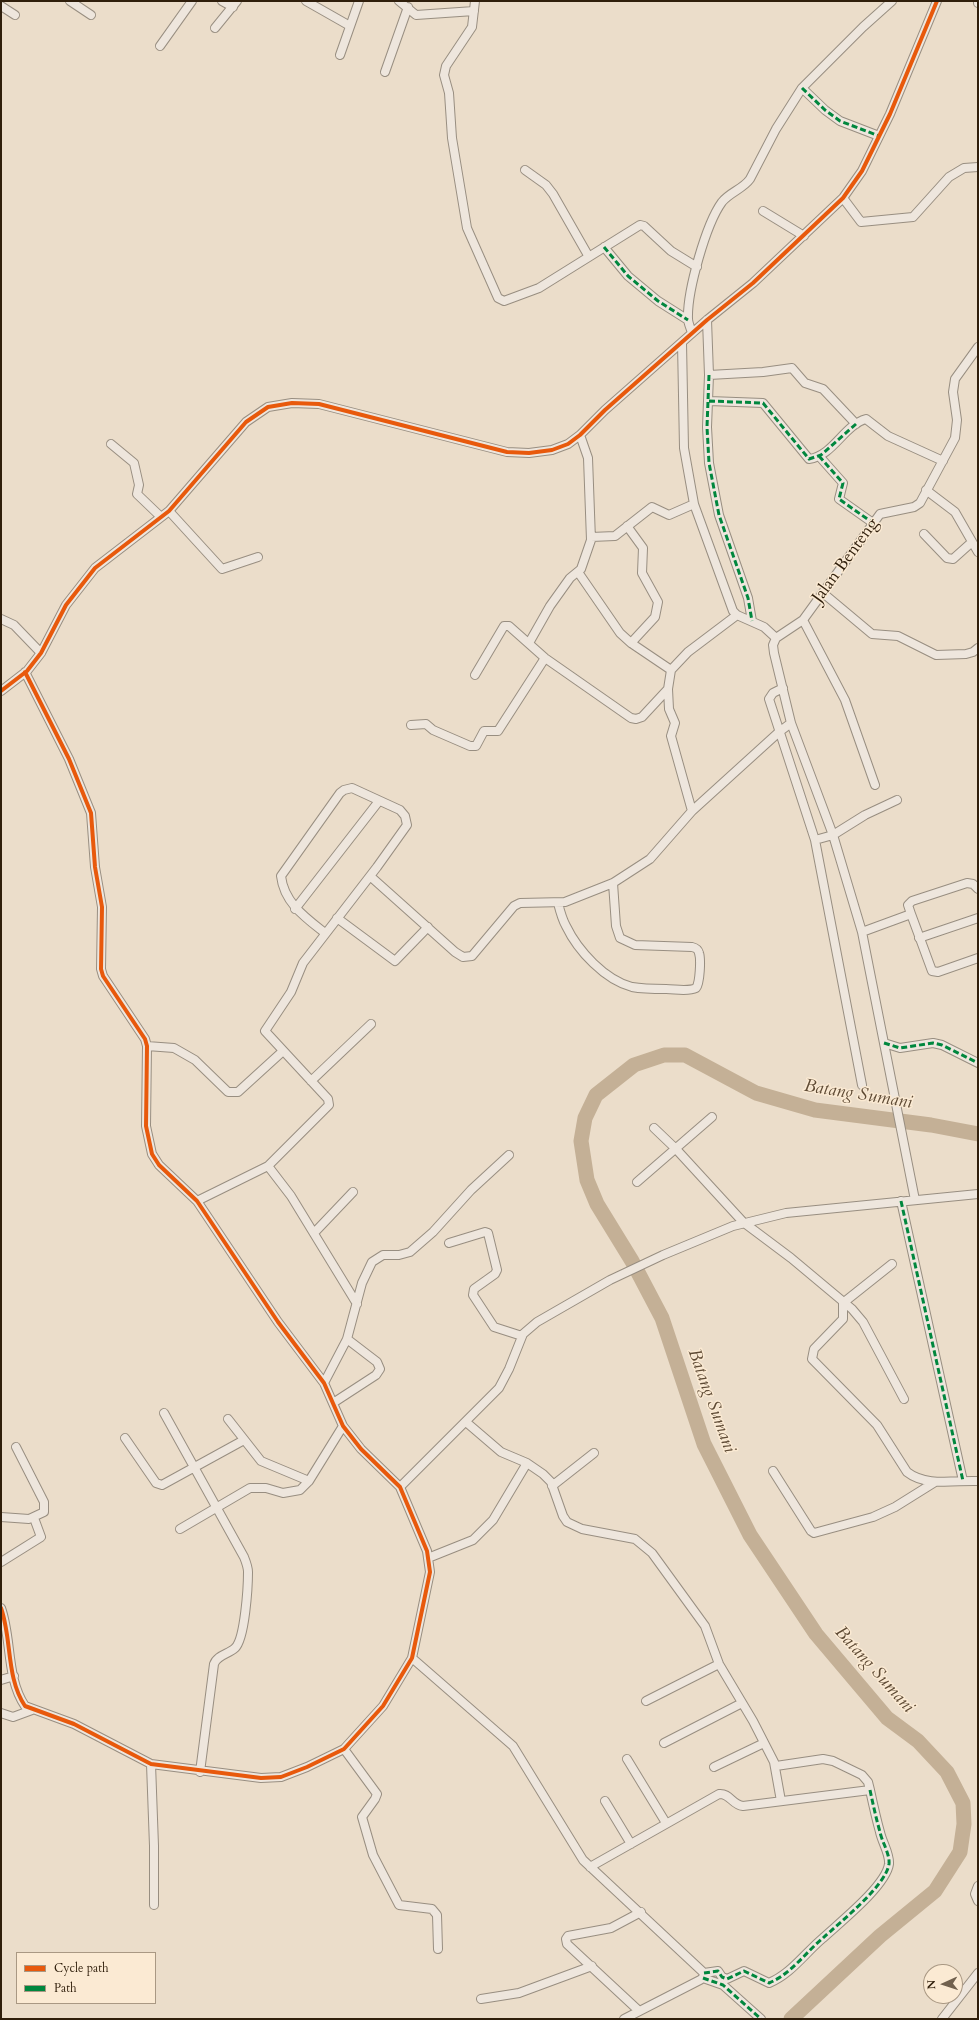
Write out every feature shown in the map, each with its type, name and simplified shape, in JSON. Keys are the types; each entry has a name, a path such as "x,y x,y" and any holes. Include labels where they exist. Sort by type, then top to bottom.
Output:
{"street":[{"path":"70,1 91,15"},
{"path":"160,46 192,1"},
{"path":"215,28 235,4 222,1"},
{"path":"306,1 350,26"},
{"path":"340,55 359,1"},
{"path":"399,1 416,15 474,11"},
{"path":"475,1 472,27 446,66 444,75 448,93 452,138 467,228 496,295 504,301 510,297 530,292 642,225 671,251 697,267"},
{"path":"692,333 688,320 697,267 708,233 722,202 732,192 746,184 750,179 776,129 802,88 858,32 892,1"},
{"path":"2,689 25,672 41,653 66,605 95,568 169,511 246,422 268,407 292,403 319,404 507,452 529,453 552,450 568,444 580,435 707,320 754,283 843,198 862,171 879,136 937,1"},
{"path":"1,6 14,16"},
{"path":"385,72 408,7"},
{"path":"802,88 840,121 879,136"},
{"path":"843,198 861,222 908,219 917,215 948,177 964,168 978,166"},
{"path":"525,170 546,185 553,194 589,257"},
{"path":"763,212 804,236"},
{"path":"604,247 628,276 658,301 688,320"},
{"path":"707,320 709,375 707,427 709,463 719,515 748,598 752,621"},
{"path":"682,343 684,448 694,504 733,611 738,615 764,627 776,638 773,645 774,653 791,723 833,835 862,932 914,1200"},
{"name":"Jalan Benteng","path":"776,638 803,620 880,514 914,507 920,502 955,438 957,420 954,392 955,379 978,347"},
{"path":"709,375 763,372 792,368 805,383 823,389 856,424"},
{"path":"709,401 763,403 807,458 819,456 856,424 864,419 868,419 888,436 943,461"},
{"path":"529,643 550,606 570,578 578,572 582,566 591,537 589,518 588,458 580,435"},
{"path":"111,444 134,463 139,485 137,494 161,517"},
{"path":"819,456 843,483 839,499 873,523"},
{"path":"926,490 955,512 978,552"},
{"path":"591,537 612,537 652,507 669,515 694,504"},
{"path":"169,511 222,569 258,557"},
{"path":"627,526 643,548 642,573 658,602 655,617 632,643"},
{"path":"924,534 948,558 951,559 953,559 972,542"},
{"path":"578,572 616,628 632,643 671,670"},
{"path":"823,592 872,634 898,636 936,655 966,654 973,652 978,648"},
{"path":"692,811 671,736 675,723 670,709 668,689 671,670 688,652 738,615"},
{"path":"1,619 14,625 41,653"},
{"path":"803,620 845,700 875,785"},
{"path":"475,675 504,626 510,626 545,658 634,719 642,717 668,689"},
{"path":"411,725 426,724 433,730 474,747 478,744 484,731 498,731 545,658"},
{"path":"1,1608 5,1618 14,1676 21,1700 25,1706 32,1710 74,1724 151,1764 200,1772 261,1778 281,1777 307,1767 344,1749 383,1706 412,1658 430,1572 428,1558 400,1487 373,1463 343,1426 324,1383 281,1327 197,1201 159,1165 150,1147 146,1126 147,1046 145,1039 101,973 102,907 95,866 91,813 70,759 25,672"},
{"path":"783,688 769,696 779,732 815,840 862,1085"},
{"path":"370,876 455,952 463,957 468,957 475,953 514,906 520,903 558,903 612,883 650,859 692,811 779,732 791,723"},
{"path":"197,1201 268,1166 328,1107 330,1102 265,1031 291,992 303,963 313,948 325,933 337,918 370,876 407,824 405,816 400,810 352,788 344,790 340,793 283,872 282,880 295,909 325,933"},
{"path":"815,840 833,835 865,815 897,800"},
{"path":"295,909 379,801"},
{"path":"558,903 565,925 589,958 622,984 633,987 662,989 696,988 699,983 700,954 697,949 692,947 635,945 620,938 616,926 612,883"},
{"path":"978,889 972,884 967,883 912,901 908,905 930,968 935,972 978,958"},
{"path":"862,932 910,914"},
{"path":"337,918 391,960 394,960 428,927"},
{"path":"919,938 978,918"},
{"path":"311,1081 372,1024"},
{"path":"884,1043 900,1048 933,1043 942,1045 978,1063"},
{"path":"147,1046 174,1048 195,1060 228,1092 232,1093 238,1092 283,1051"},
{"path":"637,1182 712,1117"},
{"path":"654,1128 676,1149 743,1222 802,1268 843,1304 852,1309 863,1322 904,1399"},
{"path":"324,1383 347,1339 362,1283 372,1262 383,1255 399,1255 410,1252 433,1232 470,1190 509,1155"},
{"path":"268,1166 292,1196 357,1304"},
{"path":"314,1233 353,1192"},
{"path":"400,1487 498,1388 509,1370 522,1336 538,1322 610,1280 663,1255 743,1222 786,1213 978,1194"},
{"path":"901,1201 963,1481"},
{"path":"449,1243 485,1232 488,1233 497,1270 495,1274 474,1289 473,1295 494,1327 522,1336"},
{"path":"843,1304 892,1264"},
{"path":"843,1304 843,1319 814,1349 812,1354 813,1362 872,1419 906,1472 913,1477 934,1482 978,1481"},
{"path":"333,1403 376,1374 380,1369 378,1362 347,1339"},
{"path":"164,1413 244,1557 248,1571 242,1630 239,1642 235,1648 217,1659 214,1664 200,1772"},
{"path":"228,1419 261,1461 309,1481"},
{"path":"466,1422 500,1452 538,1469 552,1486 563,1516 567,1522 582,1528 635,1539 652,1553 699,1615 705,1626 719,1664 776,1766 781,1801"},
{"path":"180,1529 250,1488 291,1493 300,1490 309,1481 343,1426"},
{"path":"125,1438 159,1485 162,1485 244,1440"},
{"path":"1,1517 34,1518 44,1512 45,1506 16,1447"},
{"path":"552,1486 594,1453"},
{"path":"428,1558 474,1540 493,1520 527,1463"},
{"path":"773,1471 814,1533 873,1517 895,1507 934,1482"},
{"path":"1,1562 41,1537 34,1518"},
{"path":"412,1658 513,1746 580,1855 590,1867 641,1912 703,1975 723,1985 760,2018"},
{"path":"646,1701 719,1664"},
{"path":"1,1680 14,1676"},
{"path":"664,1743 742,1703"},
{"path":"1,1713 13,1717 32,1710"},
{"path":"714,1767 764,1743"},
{"path":"344,1749 377,1794 376,1799 362,1817 376,1860 400,1905 435,1911 437,1915 438,1949"},
{"path":"627,1759 666,1823"},
{"path":"624,2019 703,1975 718,1971 722,1977 728,1978 744,1971 769,1983 792,1968 822,1938 852,1913 884,1876 889,1866 889,1860 880,1833 868,1782 862,1775 833,1760 823,1759 776,1766"},
{"path":"151,1764 154,1846 154,1905"},
{"path":"590,1867 719,1794 726,1794 739,1806 870,1790"},
{"path":"605,1801 631,1844"},
{"path":"978,1886 975,1894 978,1901"},
{"path":"638,2010 567,1944 567,1937 611,1928 641,1912"},
{"path":"481,1999 519,1994 592,1966"},
{"path":"942,2019 978,1973"}],"waterway":[{"name":"Batang Sumani","path":"791,2019 880,1936 935,1891 960,1852 964,1824 963,1803 947,1772 918,1741 887,1718 816,1634 750,1535 704,1444 662,1318 632,1261 597,1204 587,1180 581,1141 585,1118 596,1095 634,1065 664,1055 685,1055 756,1093 815,1110 931,1125 978,1134"}],"marked path":[{"path":"802,88 825,110 840,121 879,136"},
{"path":"604,247 628,276 658,301 688,320"},
{"path":"709,375 707,427 709,463 719,515 748,598 752,621"},
{"path":"709,401 763,403 809,459 821,455 856,424"},
{"path":"819,456 843,483 839,499 873,523"},
{"path":"884,1043 900,1048 933,1043 942,1045 978,1063"},
{"path":"901,1201 963,1481"},
{"path":"704,1973 718,1971 722,1977 727,1979 744,1971 769,1983 791,1969 871,1893 886,1873 889,1860 881,1836 870,1790"},
{"path":"703,1978 723,1985 761,2019"}],"cycle path":[{"path":"1,691 27,671 41,653 66,605 95,568 169,511 246,422 268,407 292,403 319,404 507,452 529,453 552,450 568,444 580,435 605,410 707,320 753,283 843,198 862,171 890,114 937,1"},
{"path":"1,1608 7,1632 12,1671 19,1695 25,1706 74,1724 151,1764 261,1778 281,1777 307,1767 344,1749 383,1706 412,1658 430,1572 427,1551 400,1487 361,1449 343,1426 324,1383 278,1322 197,1201 159,1165 152,1154 146,1126 147,1046 145,1039 103,976 101,969 102,907 95,867 91,813 69,759 25,672"}]}
